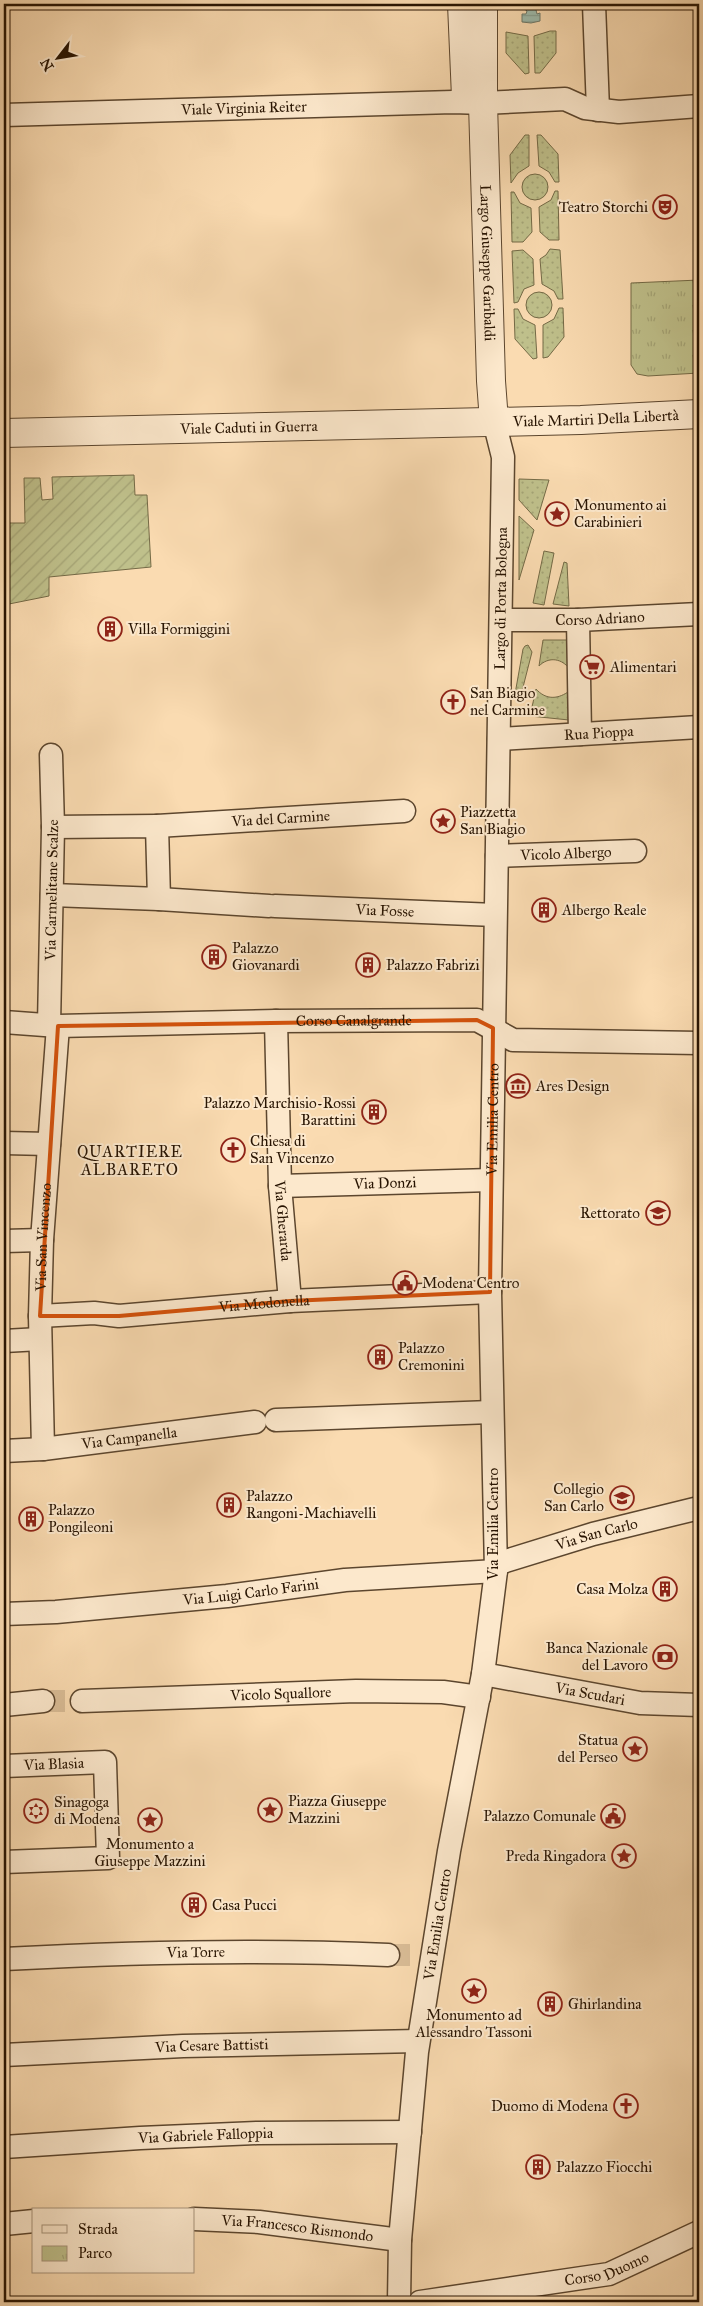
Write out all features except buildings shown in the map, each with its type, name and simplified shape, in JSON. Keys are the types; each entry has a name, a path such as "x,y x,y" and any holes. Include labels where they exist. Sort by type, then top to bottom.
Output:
{"street":[{"path":"462,4 475,103 565,99 592,109 619,112 699,106"},
{"name":"Largo Giuseppe Garibaldi","path":"483,4 475,103 494,421"},
{"path":"592,109 594,4"},
{"name":"Viale Virginia Reiter","path":"4,115 475,103"},
{"name":"Viale Martiri Della Libertà","path":"494,421 581,420 699,414"},
{"name":"Viale Caduti in Guerra","path":"4,433 494,421"},
{"name":"Largo di Porta Bologna","path":"494,421 503,457 499,739"},
{"name":"Corso Adriano","path":"500,620 578,620 699,614"},
{"path":"578,620 580,734"},
{"name":"Rua Pioppa","path":"499,739 699,727"},
{"name":"Via Emilia Centro","path":"399,2302 400,2240 426,1955 479,1696 496,1567 491,1412 490,1292 499,739"},
{"name":"Via Carmelitane Scalze","path":"51,755 53,1025"},
{"name":"Via del Carmine","path":"53,827 157,826 404,811"},
{"path":"157,826 158,899"},
{"name":"Vicolo Albergo","path":"497,856 635,852"},
{"name":"Via Fosse","path":"52,895 495,915"},
{"name":"Corso Canalgrande","path":"4,1022 53,1025 477,1020 513,1040 699,1043"},
{"name":"Via Gherarda","path":"276,1021 280,1186 290,1301"},
{"name":"Via San Vincenzo","path":"43,1449 40,1316 53,1025"},
{"path":"4,1143 49,1144"},
{"name":"Via Donzi","path":"280,1186 491,1180"},
{"path":"4,1241 42,1240"},
{"name":"Via Modonella","path":"40,1316 94,1314 119,1316 290,1301 490,1292"},
{"path":"4,1340 40,1339"},
{"name":"Via Campanella","path":"4,1451 43,1449 266,1421 491,1412"},
{"name":"Via San Carlo","path":"496,1567 593,1534 699,1508"},
{"name":"Via Luigi Carlo Farini","path":"4,1614 56,1612 227,1596 345,1580 496,1567"},
{"name":"Via Scudari","path":"482,1674 640,1703 699,1705"},
{"name":"Vicolo Squallore","path":"82,1700 356,1691 443,1692 479,1696"},
{"path":"4,1705 42,1701"},
{"name":"Via Blasia","path":"4,1766 104,1762 108,1858 4,1862"},
{"name":"Via Torre","path":"4,1959 154,1951 259,1951 388,1955"},
{"name":"Via Cesare Battisti","path":"4,2055 183,2046 418,2042"},
{"name":"Via Gabriele Falloppia","path":"4,2147 140,2138 247,2134 410,2132"},
{"name":"Via Francesco Rismondo","path":"195,2219 259,2222 400,2240"},
{"path":"4,2224 32,2221"},
{"name":"Corso Duomo","path":"420,2302 609,2274 699,2232"}],"highlighted area":[{"path":"477,1020 493,1028 490,1292 290,1301 119,1316 40,1316 58,1026"}],"green space":[{"path":"556,31 556,53 540,73 535,73 534,36"},
{"path":"506,32 528,36 529,73 525,74 506,53"},
{"path":"525,135 529,135 529,166 518,173 511,183 510,155"},
{"path":"537,135 541,135 558,154 559,182 555,182 549,172 539,166"},
{"path":"535,174 544,178 548,187 544,196 535,200 526,196 522,187 526,178"},
{"path":"555,191 558,191 559,240 549,240 540,232 539,207 551,200"},
{"path":"511,192 514,192 520,203 531,208 532,232 523,242 512,242"},
{"path":"550,249 560,250 563,299 558,299 554,291 542,284 540,259"},
{"path":"523,250 533,259 534,285 524,289 518,302 514,303 512,251"},
{"path":"699,280 699,373 648,376 637,374 631,365 631,283"},
{"path":"539,292 548,296 552,305 548,314 539,318 530,314 526,305 530,296"},
{"path":"559,308 563,308 564,337 548,357 543,358 543,325 554,319"},
{"path":"514,309 518,309 523,319 535,325 537,358 533,359 515,339"},
{"path":"134,475 135,495 147,495 151,567 49,577 49,596 4,605 4,523 25,523 24,478 40,478 42,500 53,499 52,477"},
{"path":"519,479 549,480 537,520 519,500"},
{"path":"519,516 534,530 519,580"},
{"path":"544,551 554,553 544,605 533,603"},
{"path":"564,562 567,563 569,606 553,604"},
{"path":"543,640 568,640 568,667 558,660 546,661 539,666"},
{"path":"528,645 532,652 521,695 517,701 515,694 523,649"},
{"path":"536,689 543,695 551,697 568,692 569,720 530,716"}],"shaded area":[{"path":"518,4 542,4 536,10 537,14 540,13 540,21 522,22 522,14 526,14 527,11"}],"tunnel":[{"path":"43,1701 82,1701"},
{"path":"388,1955 421,1955"}],"place":[{"name":"Teatro Storchi","path":"665,207"},
{"name":"Monumento ai Carabinieri","path":"557,514"},
{"name":"Villa Formiggini","path":"110,629"},
{"name":"Alimentari","path":"592,667"},
{"name":"San Biagio nel Carmine","path":"453,702"},
{"name":"Piazzetta San Biagio","path":"443,821"},
{"name":"Albergo Reale","path":"544,910"},
{"name":"Palazzo Giovanardi","path":"214,957"},
{"name":"Palazzo Fabrizi","path":"368,965"},
{"name":"Ares Design","path":"518,1086"},
{"name":"Palazzo Marchisio-Rossi Barattini","path":"374,1112"},
{"name":"Chiesa di San Vincenzo","path":"233,1150"},
{"name":"Rettorato","path":"658,1213"},
{"name":"Modena Centro","path":"405,1283"},
{"name":"Palazzo Cremonini","path":"380,1357"},
{"name":"Collegio San Carlo","path":"622,1498"},
{"name":"Palazzo Rangoni-Machiavelli","path":"229,1505"},
{"name":"Palazzo Pongileoni","path":"31,1519"},
{"name":"Casa Molza","path":"665,1589"},
{"name":"Banca Nazionale del Lavoro","path":"665,1657"},
{"name":"Statua del Perseo","path":"635,1749"},
{"name":"Piazza Giuseppe Mazzini","path":"270,1810"},
{"name":"Sinagoga di Modena","path":"36,1811"},
{"name":"Palazzo Comunale","path":"613,1816"},
{"name":"Monumento a Giuseppe Mazzini","path":"150,1820"},
{"name":"Preda Ringadora","path":"624,1856"},
{"name":"Casa Pucci","path":"194,1905"},
{"name":"Monumento ad Alessandro Tassoni","path":"474,1991"},
{"name":"Ghirlandina","path":"550,2004"},
{"name":"Duomo di Modena","path":"626,2106"},
{"name":"Palazzo Fiocchi","path":"538,2167"}],"district":[{"name":"QUARTIERE ALBARETO","path":"130,1160"}]}
